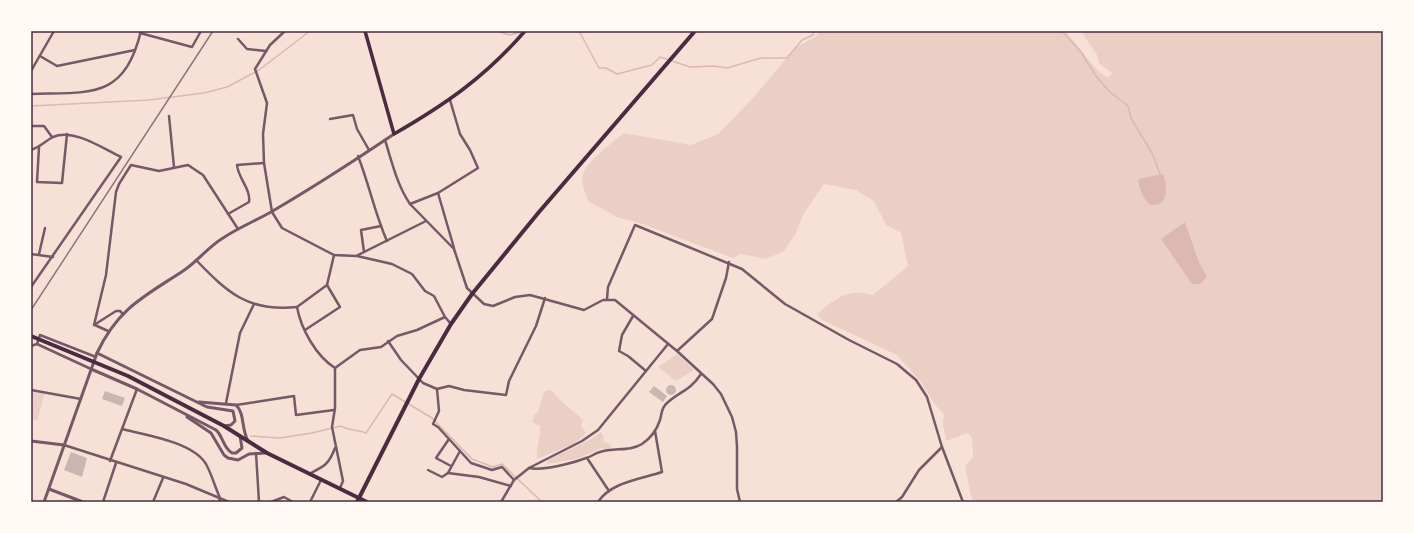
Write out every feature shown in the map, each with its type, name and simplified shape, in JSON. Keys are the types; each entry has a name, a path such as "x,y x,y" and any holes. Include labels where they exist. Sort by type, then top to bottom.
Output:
{"main road":[{"path":"365,31 394,134 450,100 488,71 525,31"},
{"path":"358,500 419,379 472,294 538,212 695,31"},
{"path":"31,336 128,376 224,426 267,453 340,489 358,500 367,502"}],"street":[{"path":"31,71 54,31"},
{"path":"31,94 95,91 106,86 119,78 129,65 141,32 192,47 201,31"},
{"path":"285,31 270,45 255,69 267,102 263,134 264,163 272,212 282,228 334,255 356,256 392,264 412,274 425,291 434,296 445,317 452,324"},
{"path":"238,39 247,49 266,51"},
{"path":"40,56 57,66 135,50"},
{"path":"410,204 438,193 478,168 470,150 460,134 450,100"},
{"path":"330,119 353,115 358,129 369,150"},
{"path":"169,116 174,168"},
{"path":"31,126 44,126 52,137"},
{"path":"39,147 37,182 62,183 67,134"},
{"path":"31,150 39,147 52,137 67,134 76,136 121,157 54,256 31,287"},
{"path":"44,502 97,353 108,331 123,314 148,294 196,260 212,245 272,212 394,134"},
{"path":"386,140 394,171 410,204 454,249"},
{"path":"358,156 370,188 380,226 387,241"},
{"path":"228,214 249,202 250,197 237,166 264,163"},
{"path":"95,325 98,304 106,275 113,215 119,184 131,165 159,171 188,165 203,175 238,230"},
{"path":"438,193 467,288 484,304 493,306 515,297 530,295 545,298 574,309 584,310 607,299 615,300 677,351 714,384 732,417 737,447 736,478 740,502"},
{"path":"356,256 426,220"},
{"path":"607,299 608,287 619,265 635,225 729,262 742,269 785,304 849,340 897,364 916,380 927,397 942,447 963,502"},
{"path":"364,252 361,230 380,226"},
{"path":"39,254 45,228"},
{"path":"31,254 54,256"},
{"path":"196,260 221,286 235,297 254,304 275,308 297,307 327,285 334,255"},
{"path":"677,351 712,319 726,278 729,262"},
{"path":"305,330 340,308 327,285"},
{"path":"388,341 401,360 419,379 438,389 448,386 464,390 506,395 509,381 536,326 545,298"},
{"path":"226,403 240,333 254,304"},
{"path":"297,307 305,330 325,362 335,368"},
{"path":"95,325 116,311 120,311 123,314"},
{"path":"633,316 622,335 619,351 628,356 646,371"},
{"path":"335,368 360,350 381,347 397,336 417,330 445,317"},
{"path":"95,325 108,331"},
{"path":"37,344 40,335 96,357"},
{"path":"31,346 37,344 137,389 216,430 221,436 226,448 232,453 236,453 242,448 240,436"},
{"path":"501,502 514,480 529,468 592,434 668,344"},
{"path":"97,353 207,407 233,411 236,418 235,421 231,425 224,426"},
{"path":"335,368 335,410 332,427 335,448 343,481 340,489"},
{"path":"529,468 536,469 587,458 601,451 624,450 641,445 655,431 661,418 661,410 667,403 694,385 701,374"},
{"path":"110,461 137,389"},
{"path":"438,389 439,411 433,424 471,463 492,470 502,467 514,480"},
{"path":"31,390 81,399"},
{"path":"197,402 226,403 236,405 294,396 296,415 335,410"},
{"path":"236,405 241,412 242,430 248,441"},
{"path":"174,408 211,433 224,455 228,458 238,460 256,453 267,453"},
{"path":"122,428 173,443 198,455 206,464 220,498 219,502"},
{"path":"598,502 609,491 626,483 662,472 655,431"},
{"path":"449,439 436,458 451,466"},
{"path":"31,441 64,445 116,463 186,484 229,502"},
{"path":"896,502 902,497 919,470 942,447"},
{"path":"309,474 324,467 331,460 335,448"},
{"path":"428,470 442,477 448,473 460,451"},
{"path":"256,453 259,502"},
{"path":"587,458 609,491"},
{"path":"103,502 116,463"},
{"path":"448,473 479,478 511,486"},
{"path":"153,502 163,478"},
{"path":"310,502 321,480"},
{"path":"49,489 83,502"},
{"path":"271,502 284,498 293,502"}],"shaded area":[{"path":"819,31 1065,31 1090,62 1108,78 1112,73 1099,63 1097,55 1081,31 1383,31 1383,502 974,502 971,496 965,466 973,457 972,438 968,433 946,441 943,424 944,414 936,406 920,381 897,355 822,320 817,314 842,296 856,292 873,295 908,266 901,233 886,225 874,201 856,190 824,184 803,215 796,233 784,251 766,259 741,254 733,258 637,222 619,218 588,201 582,181 585,169 601,152 624,133 691,145 718,134 753,98 795,48 817,36","holes":["1185,222 1199,262 1207,277 1192,284 1162,239"]},
{"path":"1163,174 1166,184 1166,195 1161,203 1150,205 1142,193 1138,179"},
{"path":"1185,222 1199,262 1207,277 1200,284 1192,284 1161,239"},
{"path":"677,354 694,370 676,381 658,367"},
{"path":"548,390 552,391 583,420 581,425 586,433 575,443 537,459 540,426 532,422 534,415 538,412 544,392"},
{"path":"31,392 44,394 38,420 31,420"},
{"path":"601,432 604,437 603,441 612,446 610,450 602,448 576,459 547,464 548,460 591,439"}],"building":[{"path":"669,385 673,385 676,390 673,395 669,395 666,392 666,388"},
{"path":"654,386 667,396 663,402 649,392"},
{"path":"105,391 125,398 122,406 102,399"},
{"path":"71,452 87,458 82,477 64,470"}],"waterway":[{"path":"31,106 149,100 204,93 227,87 259,70 310,31"},
{"path":"497,31 509,35 523,32"},
{"path":"579,31 599,68 606,68 617,74 652,65 660,57 690,67 714,66 727,68 761,58 787,58 802,40 813,35 813,31"},
{"path":"1062,31 1081,52 1096,76 1110,92 1128,106 1131,118 1153,155 1160,174"},
{"path":"251,436 280,438 312,433 341,426 366,433 392,394 432,418 472,459 493,467 502,464 542,502"}],"railway":[{"path":"31,310 213,31"}]}
